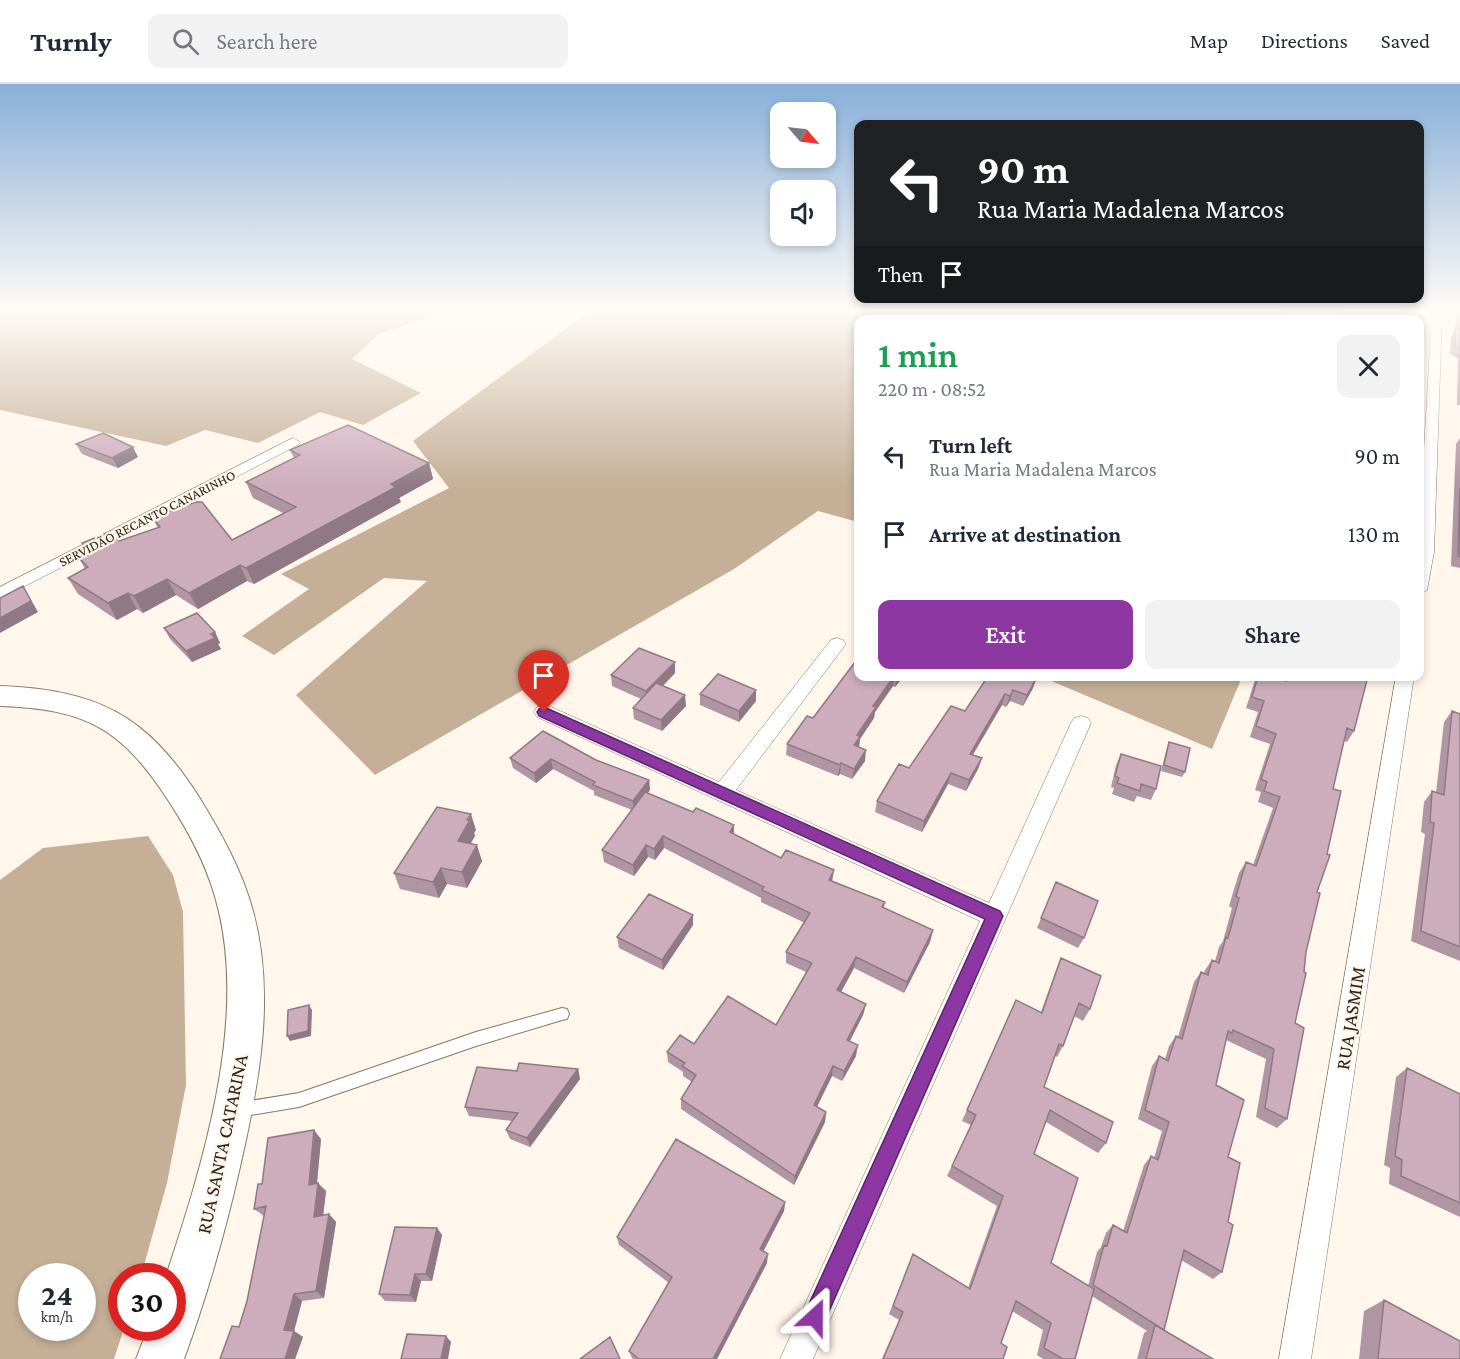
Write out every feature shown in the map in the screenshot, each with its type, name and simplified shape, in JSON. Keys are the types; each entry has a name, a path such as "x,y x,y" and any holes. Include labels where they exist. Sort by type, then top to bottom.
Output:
{"main road":[{"name":"RUA SANTA CATARINA","path":"0,696 61,700 94,711 128,731 170,777 202,829 222,868 235,905 245,984 244,1047 232,1111 201,1242 160,1359"}],"street":[{"path":"1424,554 1434,368"},
{"name":"SERVIDÃO RECANTO CANARINHO","path":"0,594 293,442"},
{"path":"722,793 837,644"},
{"name":"RUA JASMIM","path":"1295,1359 1404,681"},
{"path":"544,712 994,916"},
{"path":"796,1359 1081,723"}],"lane":[{"path":"232,1111 299,1100 476,1039 562,1014"}],"shaded area":[{"path":"0,368 369,368 421,393 363,425 320,412 258,443 205,430 166,446 0,410"},
{"path":"513,368 854,368 854,521 818,511 734,569 375,775 296,695 427,581 384,578 274,655 242,636 309,589 281,574 449,488 413,441"},
{"path":"1051,681 1240,681 1212,749"},
{"path":"148,836 173,875 183,912 186,1085 167,1183 145,1263 108,1263 108,1341 120,1341 114,1359 0,1359 0,880 43,848"}],"building":[{"path":"348,425 429,463 391,484 396,487 246,568 240,565 189,593 167,579 134,596 128,593 108,603 68,578 88,567 79,558 92,553 82,543 110,532 119,541 160,527 152,517 196,502 202,502 232,540 296,507 246,482 300,455 290,450"},
{"path":"103,433 133,447 112,458 76,444"},
{"path":"1460,488 1460,557 1458,556"},
{"path":"23,586 31,601 0,618 0,598"},
{"path":"197,613 215,632 211,634 215,638 186,651 164,628"},
{"path":"639,648 675,662 646,691 611,675"},
{"path":"854,663 854,681 890,681 857,735 860,737 854,745 866,750 854,769 787,744 807,716 813,718"},
{"path":"718,674 756,690 739,711 700,694"},
{"path":"985,681 1035,681 1027,695 1013,690 1010,696 1005,694 970,754 982,758 969,780 951,773 924,821 877,801 899,764 909,768 951,706 965,711"},
{"path":"1257,681 1367,681 1354,731 1347,728 1333,789 1341,791 1327,854 1330,855 1317,892 1320,893 1306,952 1304,972 1306,973 1295,1023 1304,1028 1287,1119 1265,1108 1274,1049 1233,1030 1232,1033 1228,1031 1216,1085 1244,1100 1228,1157 1240,1163 1228,1222 1233,1225 1222,1272 1184,1250 1164,1330 1093,1285 1104,1245 1107,1246 1113,1225 1127,1233 1151,1156 1158,1160 1169,1122 1145,1110 1159,1056 1168,1061 1176,1036 1182,1039 1201,972 1208,975 1212,960 1219,963 1239,898 1236,896 1246,862 1256,866 1280,797 1264,791 1267,782 1261,779 1276,734 1256,726 1264,701 1252,697"},
{"path":"656,683 685,695 661,720 633,708"},
{"path":"1452,711 1460,714 1460,947 1421,931 1434,823 1430,822 1432,791 1444,795"},
{"path":"543,731 596,760 649,780 633,801 593,785 595,782 551,759 534,773 510,758"},
{"path":"1169,742 1190,748 1185,772 1164,765"},
{"path":"1121,754 1161,766 1156,789 1141,784 1140,791 1117,783 1119,778 1115,776"},
{"path":"645,792 693,812 696,808 734,825 730,832 781,858 786,850 834,870 829,880 885,902 882,907 933,930 907,982 856,957 837,990 866,1004 847,1040 858,1045 844,1071 833,1066 814,1105 826,1112 795,1176 681,1099 696,1075 682,1066 685,1063 667,1052 680,1035 694,1044 728,996 776,1025 812,963 786,952 810,913 762,890 764,887 663,836 654,849 646,845 633,865 602,850"},
{"path":"437,807 471,814 458,841 477,845 462,872 441,868 433,882 394,873"},
{"path":"1056,882 1098,901 1084,938 1041,918"},
{"path":"649,894 693,915 662,960 617,937"},
{"path":"1061,958 1101,976 1090,1009 1079,1003 1063,1046 1059,1044 1044,1087 1113,1122 1106,1143 1050,1110 1034,1154 1078,1178 1051,1263 1094,1289 1075,1359 1063,1359 1044,1348 1051,1323 1016,1301 1001,1343 1007,1347 1003,1359 883,1359 903,1312 893,1306 913,1254 970,1289 1003,1196 952,1166 976,1115 967,1110 1016,1000 1042,1013"},
{"path":"309,1005 308,1031 287,1036 288,1010"},
{"path":"519,1063 578,1069 527,1138 506,1130 518,1113 465,1107 477,1067 517,1071"},
{"path":"1407,1068 1460,1094 1460,1203 1401,1176 1402,1160 1395,1156"},
{"path":"314,1130 309,1185 318,1183 314,1217 329,1214 316,1291 294,1294 284,1330 294,1331 285,1359 220,1359 232,1326 239,1327 247,1301 266,1206 254,1209 258,1184 262,1184 268,1138"},
{"path":"676,1139 785,1202 760,1249 768,1254 713,1359 639,1359 629,1351 672,1277 617,1237"},
{"path":"395,1227 437,1228 426,1274 415,1274 410,1295 379,1294"},
{"path":"1384,1300 1460,1341 1460,1359 1378,1359"},
{"path":"1155,1325 1213,1359 1146,1359"},
{"path":"407,1334 446,1336 441,1359 401,1359"},
{"path":"610,1337 620,1359 580,1359"}],"route":[{"path":"544,712 994,916 815,1317"}]}
